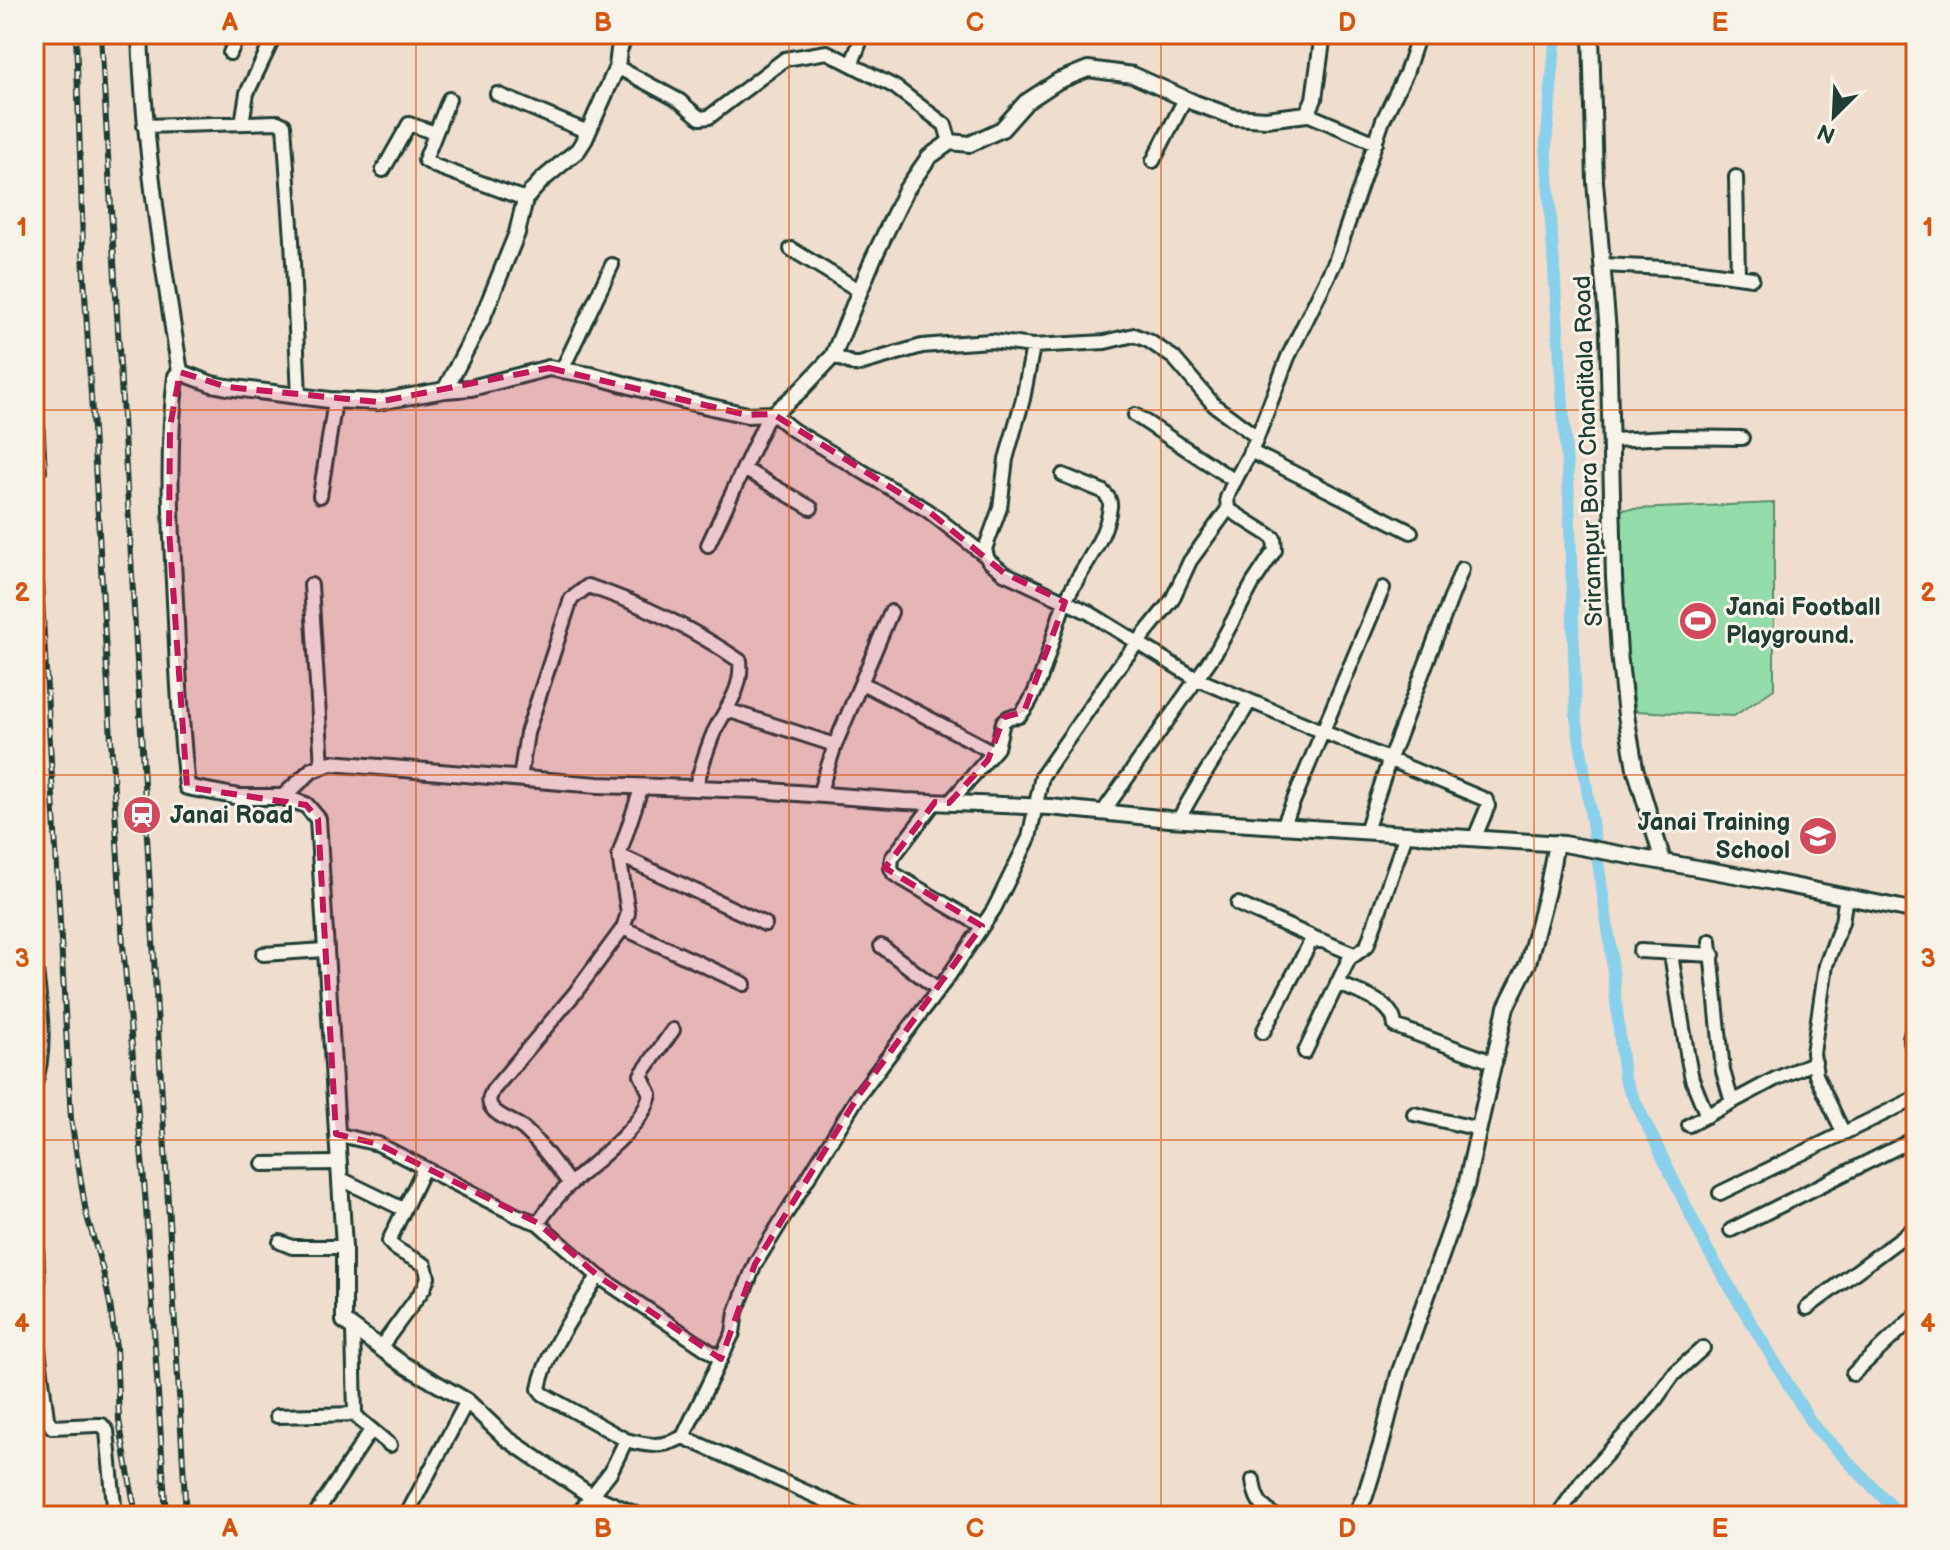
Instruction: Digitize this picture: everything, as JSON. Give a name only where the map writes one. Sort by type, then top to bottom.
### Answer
[{"type":"street","points":[[140,34],[144,126],[180,372]]},
{"type":"street","points":[[230,53],[239,34]]},
{"type":"street","points":[[445,390],[482,319],[517,233],[525,199],[542,180],[578,150],[617,67],[619,50],[626,34]]},
{"type":"street","points":[[852,63],[863,34]]},
{"type":"street","points":[[1307,114],[1314,99],[1323,34]]},
{"type":"street","points":[[598,1276],[562,1335],[539,1389],[626,1440],[647,1445],[667,1445],[683,1437],[721,1359],[733,1333],[736,1312],[755,1264],[859,1095],[939,990],[994,909],[1029,838],[1042,776],[1172,600],[1190,561],[1228,509],[1227,498],[1257,437],[1288,357],[1335,262],[1376,143],[1419,34]]},
{"type":"street","name":"Srirampur Bora Chanditala Road","points":[[1591,34],[1595,169],[1613,440],[1614,577],[1622,686],[1635,768],[1663,861]]},
{"type":"street","points":[[242,123],[247,93],[271,43]]},
{"type":"street","points":[[617,67],[680,101],[700,118],[709,117],[785,59],[827,52],[895,87],[945,125],[950,142]]},
{"type":"street","points":[[708,545],[771,414],[801,390],[833,356],[906,190],[929,157],[950,142],[970,144],[1002,129],[1026,102],[1058,81],[1088,69],[1133,75],[1234,117],[1266,119],[1307,114],[1376,143]]},
{"type":"street","points":[[497,94],[588,132]]},
{"type":"street","points":[[449,99],[426,155],[427,162],[525,199]]},
{"type":"street","points":[[1153,161],[1185,99]]},
{"type":"street","points":[[144,126],[278,122],[284,125],[299,396]]},
{"type":"street","points":[[383,170],[409,124],[435,133]]},
{"type":"street","points":[[1736,177],[1738,276]]},
{"type":"street","points":[[791,249],[860,291]]},
{"type":"street","points":[[562,370],[612,265]]},
{"type":"street","points":[[1603,265],[1686,269],[1752,278]]},
{"type":"street","points":[[833,356],[856,365],[934,345],[991,341],[1033,346],[1105,342],[1134,335],[1174,358],[1224,413],[1257,437]]},
{"type":"street","points":[[987,557],[985,549],[1000,508],[1006,459],[1023,399],[1033,346]]},
{"type":"street","points":[[180,372],[212,384],[335,401],[378,402],[471,388],[549,368],[591,375],[747,415],[771,414],[927,510],[1004,573],[1088,612],[1195,678],[1486,800],[1488,806],[1475,837]]},
{"type":"street","points":[[180,372],[176,376],[170,427],[169,530],[187,787],[239,797],[283,797],[306,805],[318,819],[344,1247],[344,1321],[380,1348],[467,1401],[506,1438],[590,1495],[638,1516]]},
{"type":"street","points":[[320,496],[335,401]]},
{"type":"street","points":[[1135,415],[1235,481]]},
{"type":"street","points":[[1613,440],[1742,438]]},
{"type":"street","points":[[1250,451],[1411,532]]},
{"type":"street","points":[[744,469],[811,508]]},
{"type":"street","points":[[982,926],[894,874],[892,858],[942,802],[993,752],[1003,722],[1009,717],[1019,716],[1033,695],[1065,602],[1093,552],[1110,507],[1110,501],[1102,491],[1063,475]]},
{"type":"street","points":[[1103,812],[1217,650],[1253,583],[1275,550],[1274,538],[1228,509]]},
{"type":"street","points":[[1366,831],[1389,761],[1462,569]]},
{"type":"street","points":[[311,585],[322,766]]},
{"type":"street","points":[[520,779],[527,733],[571,599],[588,586],[634,601],[712,642],[740,661],[742,676],[713,735],[695,788]]},
{"type":"street","points":[[1283,826],[1383,588]]},
{"type":"street","points":[[819,794],[835,745],[891,612]]},
{"type":"street","points":[[862,683],[993,752]]},
{"type":"street","points":[[1179,819],[1197,784],[1216,759],[1250,701]]},
{"type":"street","points":[[727,710],[835,745]]},
{"type":"street","points":[[283,797],[312,770],[331,763],[520,779],[1037,806],[1179,819],[1564,844],[1916,911]]},
{"type":"street","points":[[570,1184],[535,1140],[522,1127],[498,1113],[490,1106],[489,1100],[493,1090],[575,993],[623,928],[628,913],[619,855],[642,786]]},
{"type":"street","points":[[1305,1052],[1337,983],[1354,954],[1367,946],[1406,834]]},
{"type":"street","points":[[1355,1516],[1365,1496],[1381,1445],[1399,1374],[1466,1186],[1506,1007],[1528,963],[1564,844]]},
{"type":"street","points":[[619,855],[765,924]]},
{"type":"street","points":[[1843,1132],[1816,1075],[1813,1053],[1824,977],[1842,922],[1846,896]]},
{"type":"street","points":[[1238,904],[1354,954]]},
{"type":"street","points":[[623,928],[744,984]]},
{"type":"street","points":[[1263,1032],[1302,955],[1317,939]]},
{"type":"street","points":[[1710,941],[1723,1071],[1732,1102]]},
{"type":"street","points":[[881,946],[939,990]]},
{"type":"street","points":[[263,954],[325,950]]},
{"type":"street","points":[[1640,951],[1713,955]]},
{"type":"street","points":[[34,952],[42,1033],[41,1061],[34,1087]]},
{"type":"street","points":[[1671,954],[1692,1079],[1707,1116]]},
{"type":"street","points":[[1337,983],[1389,1008],[1395,1017],[1395,1026],[1495,1063]]},
{"type":"street","points":[[1916,1023],[1911,1038],[1916,1055]]},
{"type":"street","points":[[538,1223],[570,1184],[601,1159],[638,1118],[650,1094],[641,1075],[673,1030]]},
{"type":"street","points":[[1689,1125],[1815,1062]]},
{"type":"street","points":[[1720,1193],[1916,1098]]},
{"type":"street","points":[[1414,1114],[1479,1129]]},
{"type":"street","points":[[336,1134],[378,1144],[516,1215],[538,1223],[598,1276],[721,1359]]},
{"type":"street","points":[[1731,1230],[1916,1138]]},
{"type":"street","points":[[263,1164],[338,1170],[403,1209]]},
{"type":"street","points":[[380,1348],[424,1288],[428,1277],[425,1265],[389,1244],[424,1168]]},
{"type":"street","points":[[34,1196],[38,1291],[34,1307]]},
{"type":"street","points":[[1807,1308],[1916,1227]]},
{"type":"street","points":[[280,1242],[292,1247],[344,1247]]},
{"type":"street","points":[[1853,1374],[1916,1315]]},
{"type":"street","points":[[353,1329],[355,1414],[390,1445]]},
{"type":"street","points":[[34,1344],[38,1349],[47,1418],[52,1427],[102,1425],[107,1431],[115,1516]]},
{"type":"street","points":[[1557,1516],[1582,1481],[1651,1406],[1673,1375],[1703,1348]]},
{"type":"street","points":[[406,1516],[467,1401]]},
{"type":"street","points":[[277,1416],[355,1414]]},
{"type":"street","points":[[314,1516],[371,1430]]},
{"type":"street","points":[[683,1437],[860,1516]]},
{"type":"street","points":[[576,1516],[611,1471],[626,1440]]},
{"type":"street","points":[[1253,1480],[1254,1494],[1262,1508],[1275,1516]]},
{"type":"highlighted area","points":[[549,368],[747,415],[773,414],[927,510],[1004,573],[1065,602],[1024,712],[1004,717],[988,760],[949,803],[935,802],[885,868],[982,926],[859,1095],[755,1264],[721,1359],[598,1276],[538,1223],[378,1144],[336,1134],[318,819],[306,805],[187,787],[169,530],[170,427],[180,372],[227,387],[378,402]]},
{"type":"green space","name":"Janai Football Playground.","points":[[1774,503],[1774,689],[1734,716],[1636,711],[1616,580],[1612,510]]},
{"type":"waterway","points":[[1556,34],[1546,145],[1569,498],[1576,716],[1610,942],[1624,1078],[1707,1249],[1812,1424],[1901,1516]]},
{"type":"railway","points":[[76,34],[84,276],[123,945],[145,1193],[166,1516]]},
{"type":"railway","points":[[101,34],[186,1516]]},
{"type":"railway","points":[[34,276],[45,472]]},
{"type":"railway","points":[[34,457],[71,1119],[86,1213],[110,1304],[116,1347],[119,1420],[135,1510]]},
{"type":"place","name":"Janai Football Playground.","points":[[1698,621]]},
{"type":"place","name":"Janai Road","points":[[142,815]]},
{"type":"place","name":"Janai Training School","points":[[1818,836]]}]
